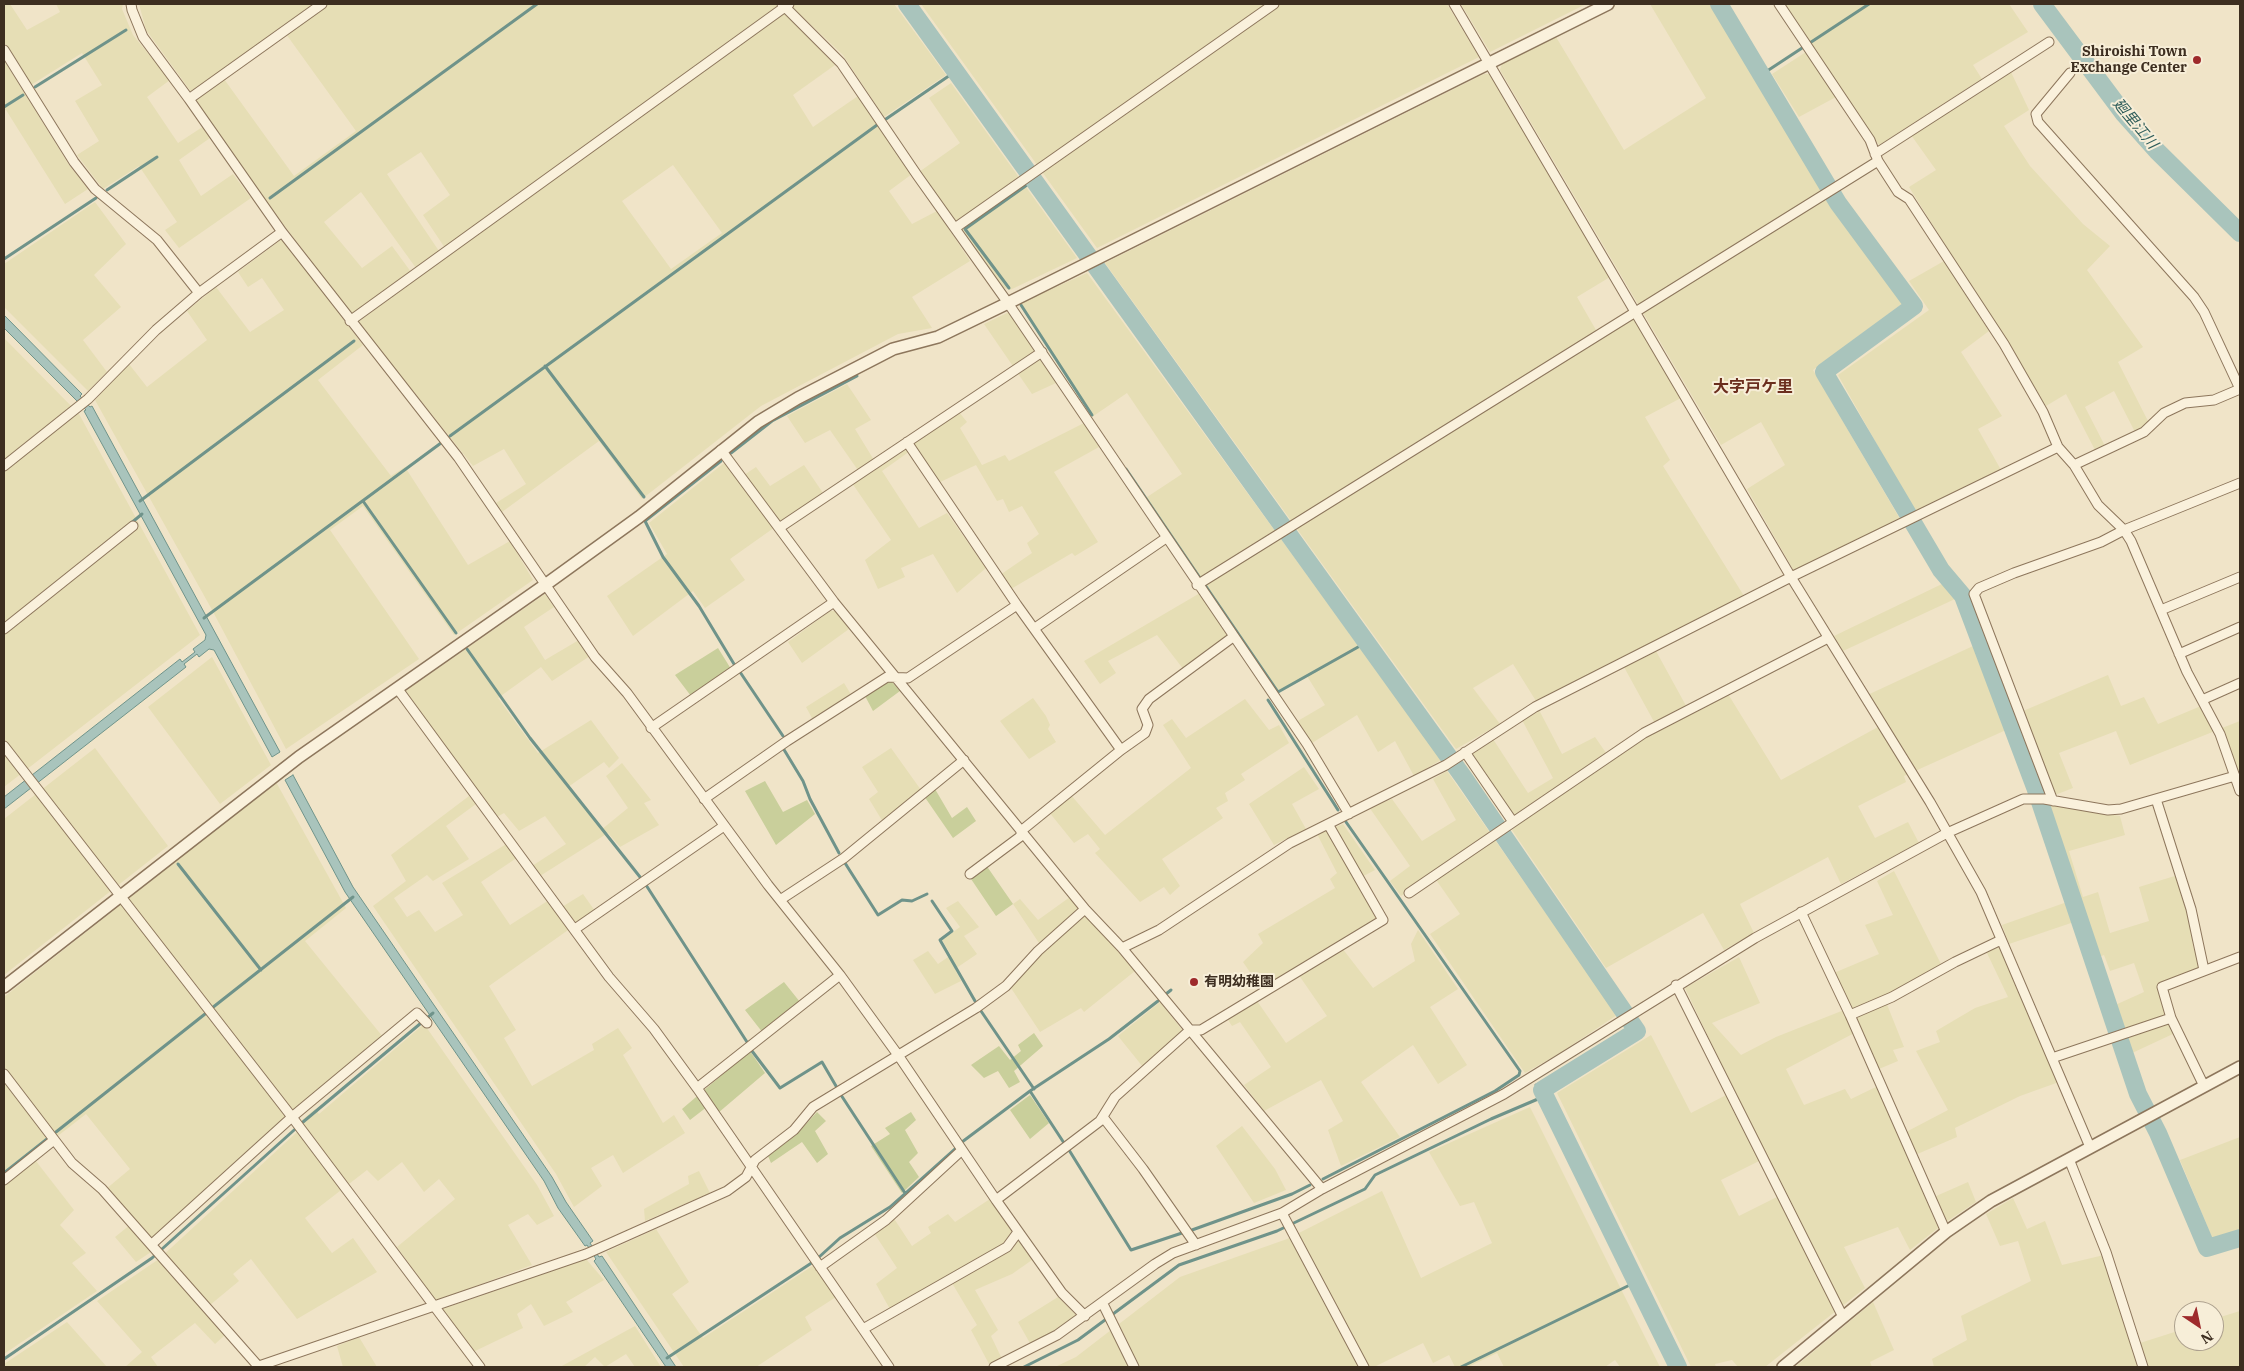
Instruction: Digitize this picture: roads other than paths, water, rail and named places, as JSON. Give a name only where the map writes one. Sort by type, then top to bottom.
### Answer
[{"type":"street","points":[[131,4],[143,37],[282,232],[458,457],[595,657],[627,693],[724,826],[840,975],[898,1055],[1018,1232],[1062,1293],[1085,1316]]},
{"type":"street","points":[[189,99],[322,4]]},
{"type":"street","points":[[955,228],[1274,4]]},
{"type":"street","points":[[1454,4],[1791,577],[1981,892],[2090,1147]]},
{"type":"street","points":[[4,987],[299,756],[545,585],[639,517],[758,422],[798,398],[885,353],[938,337],[1608,4]]},
{"type":"street","points":[[1779,4],[1870,140],[1876,157],[1898,192],[1909,199],[2004,344],[2043,412],[2058,447],[2074,465],[2098,505],[2124,530],[2131,541],[2179,654],[2220,734],[2240,791]]},
{"type":"street","points":[[350,321],[786,5],[841,63],[1008,303],[1197,585],[1307,744],[1348,814]]},
{"type":"street","points":[[1197,585],[1827,193],[1876,157],[2048,42]]},
{"type":"street","points":[[4,50],[74,162],[95,189],[157,240],[199,293]]},
{"type":"street","points":[[2070,73],[2036,114],[2038,122],[2194,297],[2204,312],[2237,379],[2240,389],[2214,400],[2185,403],[2164,413],[2144,432],[2074,465]]},
{"type":"street","points":[[4,466],[84,402],[156,330],[199,293],[282,232]]},
{"type":"street","points":[[779,528],[1042,352]]},
{"type":"street","points":[[907,442],[1017,605],[1121,750]]},
{"type":"street","points":[[1122,948],[1159,930],[1290,844],[1446,765],[1535,707],[1791,577],[2058,447]]},
{"type":"street","points":[[721,450],[834,602],[1085,909],[1122,948],[1322,1189]]},
{"type":"street","points":[[2049,800],[1974,594],[1979,588],[2014,573],[2101,542],[2124,530],[2240,483]]},
{"type":"street","points":[[4,630],[133,526]]},
{"type":"street","points":[[1035,628],[1166,538]]},
{"type":"street","points":[[2161,610],[2240,577]]},
{"type":"street","points":[[651,728],[834,602]]},
{"type":"street","points":[[704,799],[787,741],[887,677],[908,678],[1017,605]]},
{"type":"street","points":[[2179,654],[2240,627]]},
{"type":"street","points":[[970,874],[1021,836],[1021,831],[1121,750],[1145,733],[1148,725],[1142,709],[1149,699],[1233,636]]},
{"type":"street","points":[[1409,892],[1644,733],[1828,638]]},
{"type":"street","points":[[2202,700],[2240,683]]},
{"type":"street","points":[[397,688],[609,977],[654,1029],[698,1088],[889,1367]]},
{"type":"street","points":[[4,746],[296,1123],[480,1367]]},
{"type":"street","points":[[1463,754],[1510,825]]},
{"type":"street","points":[[780,900],[844,858],[964,760]]},
{"type":"street","points":[[994,1367],[1057,1336],[1085,1316],[1105,1308],[1155,1264],[1173,1253],[1196,1244],[1285,1217],[1322,1189],[1522,1084],[1676,985],[1801,912],[1947,833],[2023,799],[2034,798],[2108,810],[2121,809],[2235,776]]},
{"type":"street","points":[[2156,799],[2191,909],[2197,946],[2204,970]]},
{"type":"street","points":[[996,1200],[1103,1117],[1115,1097],[1190,1030],[1200,1030],[1383,920],[1328,824]]},
{"type":"street","points":[[574,929],[724,826]]},
{"type":"street","points":[[4,1074],[72,1163],[102,1189],[258,1367],[436,1307],[593,1251],[727,1191],[746,1177],[755,1160],[794,1130],[813,1107],[976,1008],[1006,986],[1038,951],[1085,909]]},
{"type":"street","points":[[1801,912],[1850,1015],[1946,1232]]},
{"type":"street","points":[[1850,1015],[1892,997],[1955,962],[2001,940]]},
{"type":"street","points":[[2204,1086],[2171,1018],[2162,987],[2240,956]]},
{"type":"street","points":[[698,1088],[840,975]]},
{"type":"street","points":[[1676,985],[1843,1318]]},
{"type":"street","points":[[156,1249],[417,1013],[424,1020]]},
{"type":"street","points":[[2052,1058],[2171,1018]]},
{"type":"street","points":[[1783,1367],[1946,1232],[1991,1201],[2240,1067]]},
{"type":"street","points":[[1103,1117],[1143,1168],[1196,1244]]},
{"type":"street","points":[[4,1180],[54,1140]]},
{"type":"street","points":[[820,1267],[886,1220],[962,1150]]},
{"type":"street","points":[[2069,1159],[2106,1252],[2143,1367]]},
{"type":"street","points":[[1285,1217],[1364,1367]]},
{"type":"street","points":[[863,1329],[1008,1247],[1018,1232]]},
{"type":"street","points":[[1105,1308],[1134,1367]]},
{"type":"water","points":[[4,315],[82,394],[80,396],[90,407],[92,406],[280,752],[272,757],[214,650],[209,649],[199,657],[197,654],[184,664],[186,667],[4,809],[4,797],[180,659],[182,662],[195,652],[193,649],[205,640],[206,635],[84,411],[86,410],[4,328]]},
{"type":"water","points":[[293,775],[353,887],[552,1177],[566,1202],[593,1241],[590,1243],[599,1257],[602,1256],[676,1367],[666,1367],[594,1261],[596,1259],[587,1245],[585,1246],[558,1208],[544,1181],[345,892],[285,780]]},
{"type":"waterway","points":[[270,198],[537,4]]},
{"type":"waterway","points":[[907,4],[1464,778],[1637,1031],[1542,1090],[1678,1367]]},
{"type":"waterway","points":[[1719,4],[1838,203],[1914,306],[1824,372],[1941,570],[1963,596],[2035,787],[2138,1094],[2158,1133],[2207,1248],[2240,1238]]},
{"type":"waterway","points":[[1761,75],[1869,4]]},
{"type":"waterway","name":"廻里江川","points":[[2042,4],[2124,114],[2157,151],[2240,233]]},
{"type":"waterway","points":[[35,87],[126,30]]},
{"type":"waterway","points":[[886,119],[956,71]]},
{"type":"waterway","points":[[4,107],[23,95]]},
{"type":"waterway","points":[[450,436],[877,125]]},
{"type":"waterway","points":[[107,190],[157,157]]},
{"type":"waterway","points":[[1009,288],[965,229],[1034,180]]},
{"type":"waterway","points":[[4,259],[96,198]]},
{"type":"waterway","points":[[1021,305],[1092,415]]},
{"type":"waterway","points":[[140,501],[354,341]]},
{"type":"waterway","points":[[545,366],[644,497]]},
{"type":"waterway","points":[[731,453],[772,421],[857,376]]},
{"type":"waterway","points":[[204,618],[441,443]]},
{"type":"waterway","points":[[721,461],[645,521],[663,557],[699,606],[734,664]]},
{"type":"waterway","points":[[1126,469],[1200,578]]},
{"type":"waterway","points":[[363,501],[456,633]]},
{"type":"waterway","points":[[130,524],[142,514]]},
{"type":"waterway","points":[[1205,585],[1278,692],[1367,642]]},
{"type":"waterway","points":[[467,649],[530,738],[640,877]]},
{"type":"waterway","points":[[740,672],[783,736]]},
{"type":"waterway","points":[[1268,700],[1338,810]]},
{"type":"waterway","points":[[783,748],[803,781],[810,799],[839,853]]},
{"type":"waterway","points":[[1323,1179],[1495,1091],[1519,1075],[1520,1071],[1346,822]]},
{"type":"waterway","points":[[845,863],[878,915],[902,900],[912,901],[927,894]]},
{"type":"waterway","points":[[178,864],[261,970]]},
{"type":"waterway","points":[[646,885],[747,1042]]},
{"type":"waterway","points":[[212,1008],[353,897]]},
{"type":"waterway","points":[[932,901],[952,931],[940,940],[975,1001]]},
{"type":"waterway","points":[[1166,994],[1171,990]]},
{"type":"waterway","points":[[962,1142],[1030,1091],[1109,1039],[1158,1001]]},
{"type":"waterway","points":[[981,1011],[1034,1089]]},
{"type":"waterway","points":[[4,1359],[152,1258],[303,1122],[433,1013]]},
{"type":"waterway","points":[[56,1132],[205,1014]]},
{"type":"waterway","points":[[752,1051],[780,1088],[822,1062],[836,1086]]},
{"type":"waterway","points":[[1536,1085],[1542,1090]]},
{"type":"waterway","points":[[1030,1091],[1064,1143]]},
{"type":"waterway","points":[[841,1095],[905,1193]]},
{"type":"waterway","points":[[1024,1367],[1078,1340],[1179,1265],[1277,1231],[1365,1189],[1375,1175],[1491,1119],[1545,1096]]},
{"type":"waterway","points":[[4,1173],[47,1139]]},
{"type":"waterway","points":[[818,1258],[840,1238],[890,1207],[956,1148]]},
{"type":"waterway","points":[[1069,1150],[1131,1250],[1182,1233]]},
{"type":"waterway","points":[[1192,1230],[1292,1194],[1310,1185]]},
{"type":"waterway","points":[[667,1358],[813,1262]]},
{"type":"waterway","points":[[1461,1367],[1636,1282]]},
{"type":"place","name":"Shiroishi Town Exchange Center","points":[[2197,60]]},
{"type":"place","name":"有明幼稚園","points":[[1194,982]]},
{"type":"district","name":"大字戸ケ里","points":[[1753,387]]}]
